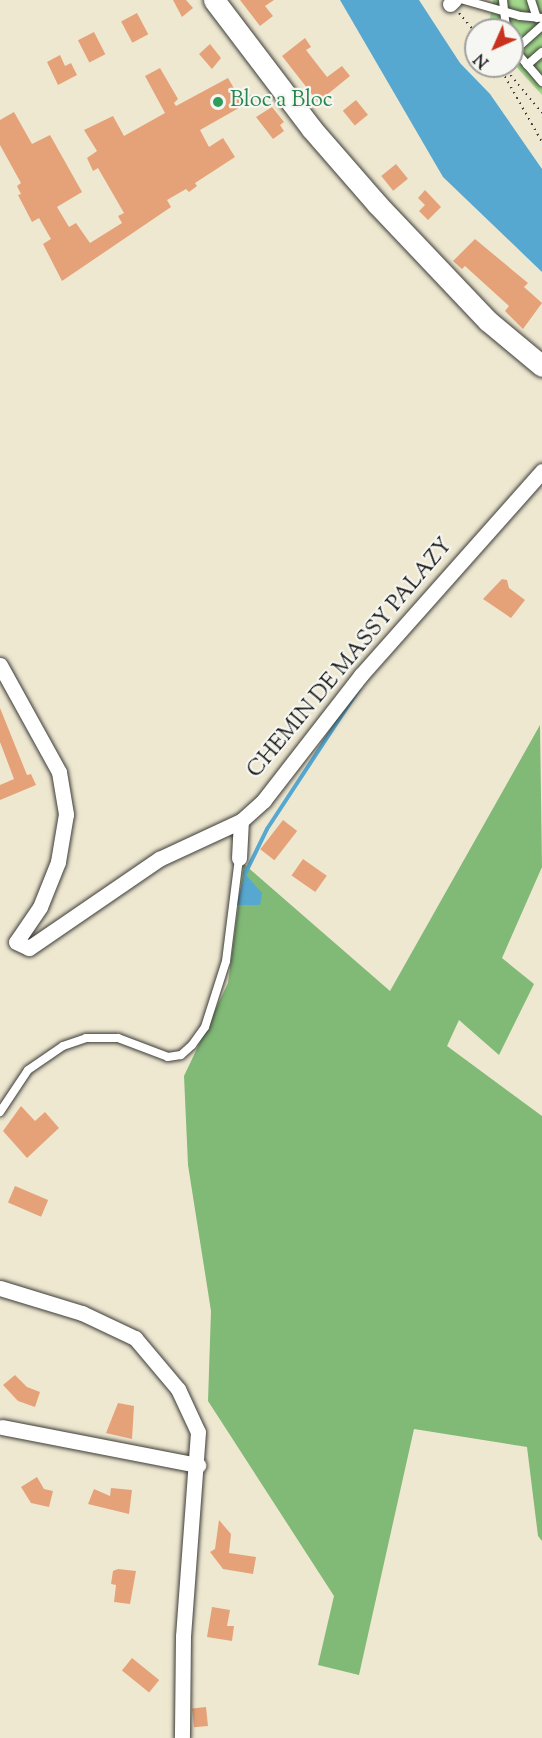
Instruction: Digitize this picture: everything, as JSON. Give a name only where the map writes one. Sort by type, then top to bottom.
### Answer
[{"type":"main road","points":[[214,0],[311,129],[376,204],[488,321],[542,366]]},
{"type":"street","name":"CHEMIN DE MASSY PALAZY","points":[[241,821],[286,774],[362,675],[542,471]]},
{"type":"street","points":[[0,665],[59,772],[66,814],[58,862],[39,907],[16,942],[29,948],[159,859],[241,821],[239,858]]},
{"type":"street","points":[[0,1288],[82,1313],[135,1338],[177,1389],[198,1432],[198,1465],[183,1636],[182,1738]]},
{"type":"street","points":[[2,1427],[198,1465]]},
{"type":"lane","points":[[503,0],[505,18]]},
{"type":"lane","points":[[531,0],[539,18]]},
{"type":"lane","points":[[456,1],[539,18]]},
{"type":"lane","points":[[524,40],[542,26]]},
{"type":"lane","points":[[527,64],[542,52]]},
{"type":"lane","points":[[524,61],[541,79]]},
{"type":"lane","points":[[0,1113],[28,1070],[71,1044],[100,1036],[118,1038],[168,1057],[180,1055],[192,1046],[205,1027],[226,961],[239,858]]},
{"type":"path","points":[[456,1],[467,18]]},
{"type":"path","points":[[507,78],[542,142]]},
{"type":"path","points":[[511,78],[542,113]]},
{"type":"green space","points":[[493,0],[542,0],[542,95],[524,75],[524,18],[490,18]]},
{"type":"green space","points":[[540,725],[542,867],[502,958],[534,984],[499,1055],[459,1020],[447,1046],[542,1116],[542,1541],[538,1536],[527,1447],[414,1429],[359,1675],[318,1665],[334,1596],[208,1401],[211,1311],[188,1165],[184,1076],[228,983],[244,864],[390,991]]},
{"type":"water","points":[[340,0],[419,0],[464,67],[464,78],[475,78],[490,94],[542,169],[542,272],[443,177]]},
{"type":"water","points":[[245,874],[262,893],[260,905],[236,905]]},
{"type":"building","points":[[173,0],[186,0],[193,8],[182,17]]},
{"type":"building","points":[[240,0],[274,0],[265,6],[273,16],[260,26]]},
{"type":"building","points":[[137,13],[148,34],[132,43],[121,21]]},
{"type":"building","points":[[94,32],[105,54],[89,62],[78,40]]},
{"type":"building","points":[[305,38],[311,47],[306,50],[327,77],[342,66],[350,76],[318,102],[282,56]]},
{"type":"building","points":[[210,44],[221,58],[212,69],[199,54]]},
{"type":"building","points":[[60,55],[65,66],[71,63],[77,75],[58,85],[47,62]]},
{"type":"building","points":[[160,68],[178,99],[174,103],[176,106],[228,78],[239,97],[248,91],[253,100],[200,130],[209,147],[223,138],[235,157],[195,183],[197,186],[189,192],[186,189],[167,200],[171,207],[62,281],[43,244],[51,239],[39,218],[32,222],[18,195],[21,194],[17,186],[21,183],[0,145],[0,120],[14,112],[32,144],[50,135],[82,192],[57,207],[69,227],[76,223],[90,243],[122,223],[118,216],[124,213],[98,168],[93,171],[87,158],[97,151],[84,130],[113,116],[124,136],[165,113],[145,76]]},
{"type":"building","points":[[356,100],[368,115],[355,125],[343,111]]},
{"type":"building","points":[[272,107],[284,122],[280,125],[284,131],[273,139],[256,117]]},
{"type":"building","points":[[396,164],[408,179],[393,191],[381,176]]},
{"type":"building","points":[[425,190],[441,207],[428,220],[419,211],[425,205],[418,198]]},
{"type":"building","points":[[475,239],[528,283],[524,287],[542,303],[523,329],[505,311],[509,306],[465,266],[462,269],[453,261]]},
{"type":"building","points":[[502,579],[507,580],[509,588],[525,600],[511,618],[483,599]]},
{"type":"building","points":[[0,708],[27,775],[31,774],[36,785],[0,800],[0,785],[14,779],[0,742]]},
{"type":"building","points":[[283,820],[297,831],[274,860],[260,849]]},
{"type":"building","points":[[303,859],[327,876],[315,892],[292,875]]},
{"type":"building","points":[[21,1106],[35,1121],[45,1112],[59,1128],[27,1158],[3,1131]]},
{"type":"building","points":[[15,1186],[48,1200],[41,1217],[8,1203]]},
{"type":"building","points":[[15,1375],[27,1387],[40,1392],[35,1407],[18,1401],[3,1385]]},
{"type":"building","points":[[118,1403],[134,1406],[132,1439],[106,1433]]},
{"type":"building","points":[[37,1477],[44,1489],[53,1491],[49,1507],[31,1503],[21,1487]]},
{"type":"building","points":[[111,1488],[132,1490],[129,1514],[88,1504],[94,1489],[110,1496]]},
{"type":"building","points":[[219,1520],[231,1534],[229,1553],[256,1557],[253,1574],[223,1569],[210,1552],[215,1549]]},
{"type":"building","points":[[118,1569],[136,1571],[130,1604],[114,1602],[116,1585],[111,1584],[113,1571]]},
{"type":"building","points":[[212,1607],[230,1610],[227,1626],[234,1626],[232,1641],[207,1637]]},
{"type":"building","points":[[132,1658],[159,1680],[149,1692],[122,1670]]},
{"type":"building","points":[[206,1707],[208,1726],[194,1727],[192,1708]]},
{"type":"waterway","points":[[245,874],[267,829],[359,689]]},
{"type":"place","name":"Bloc a Bloc","points":[[218,102]]}]
